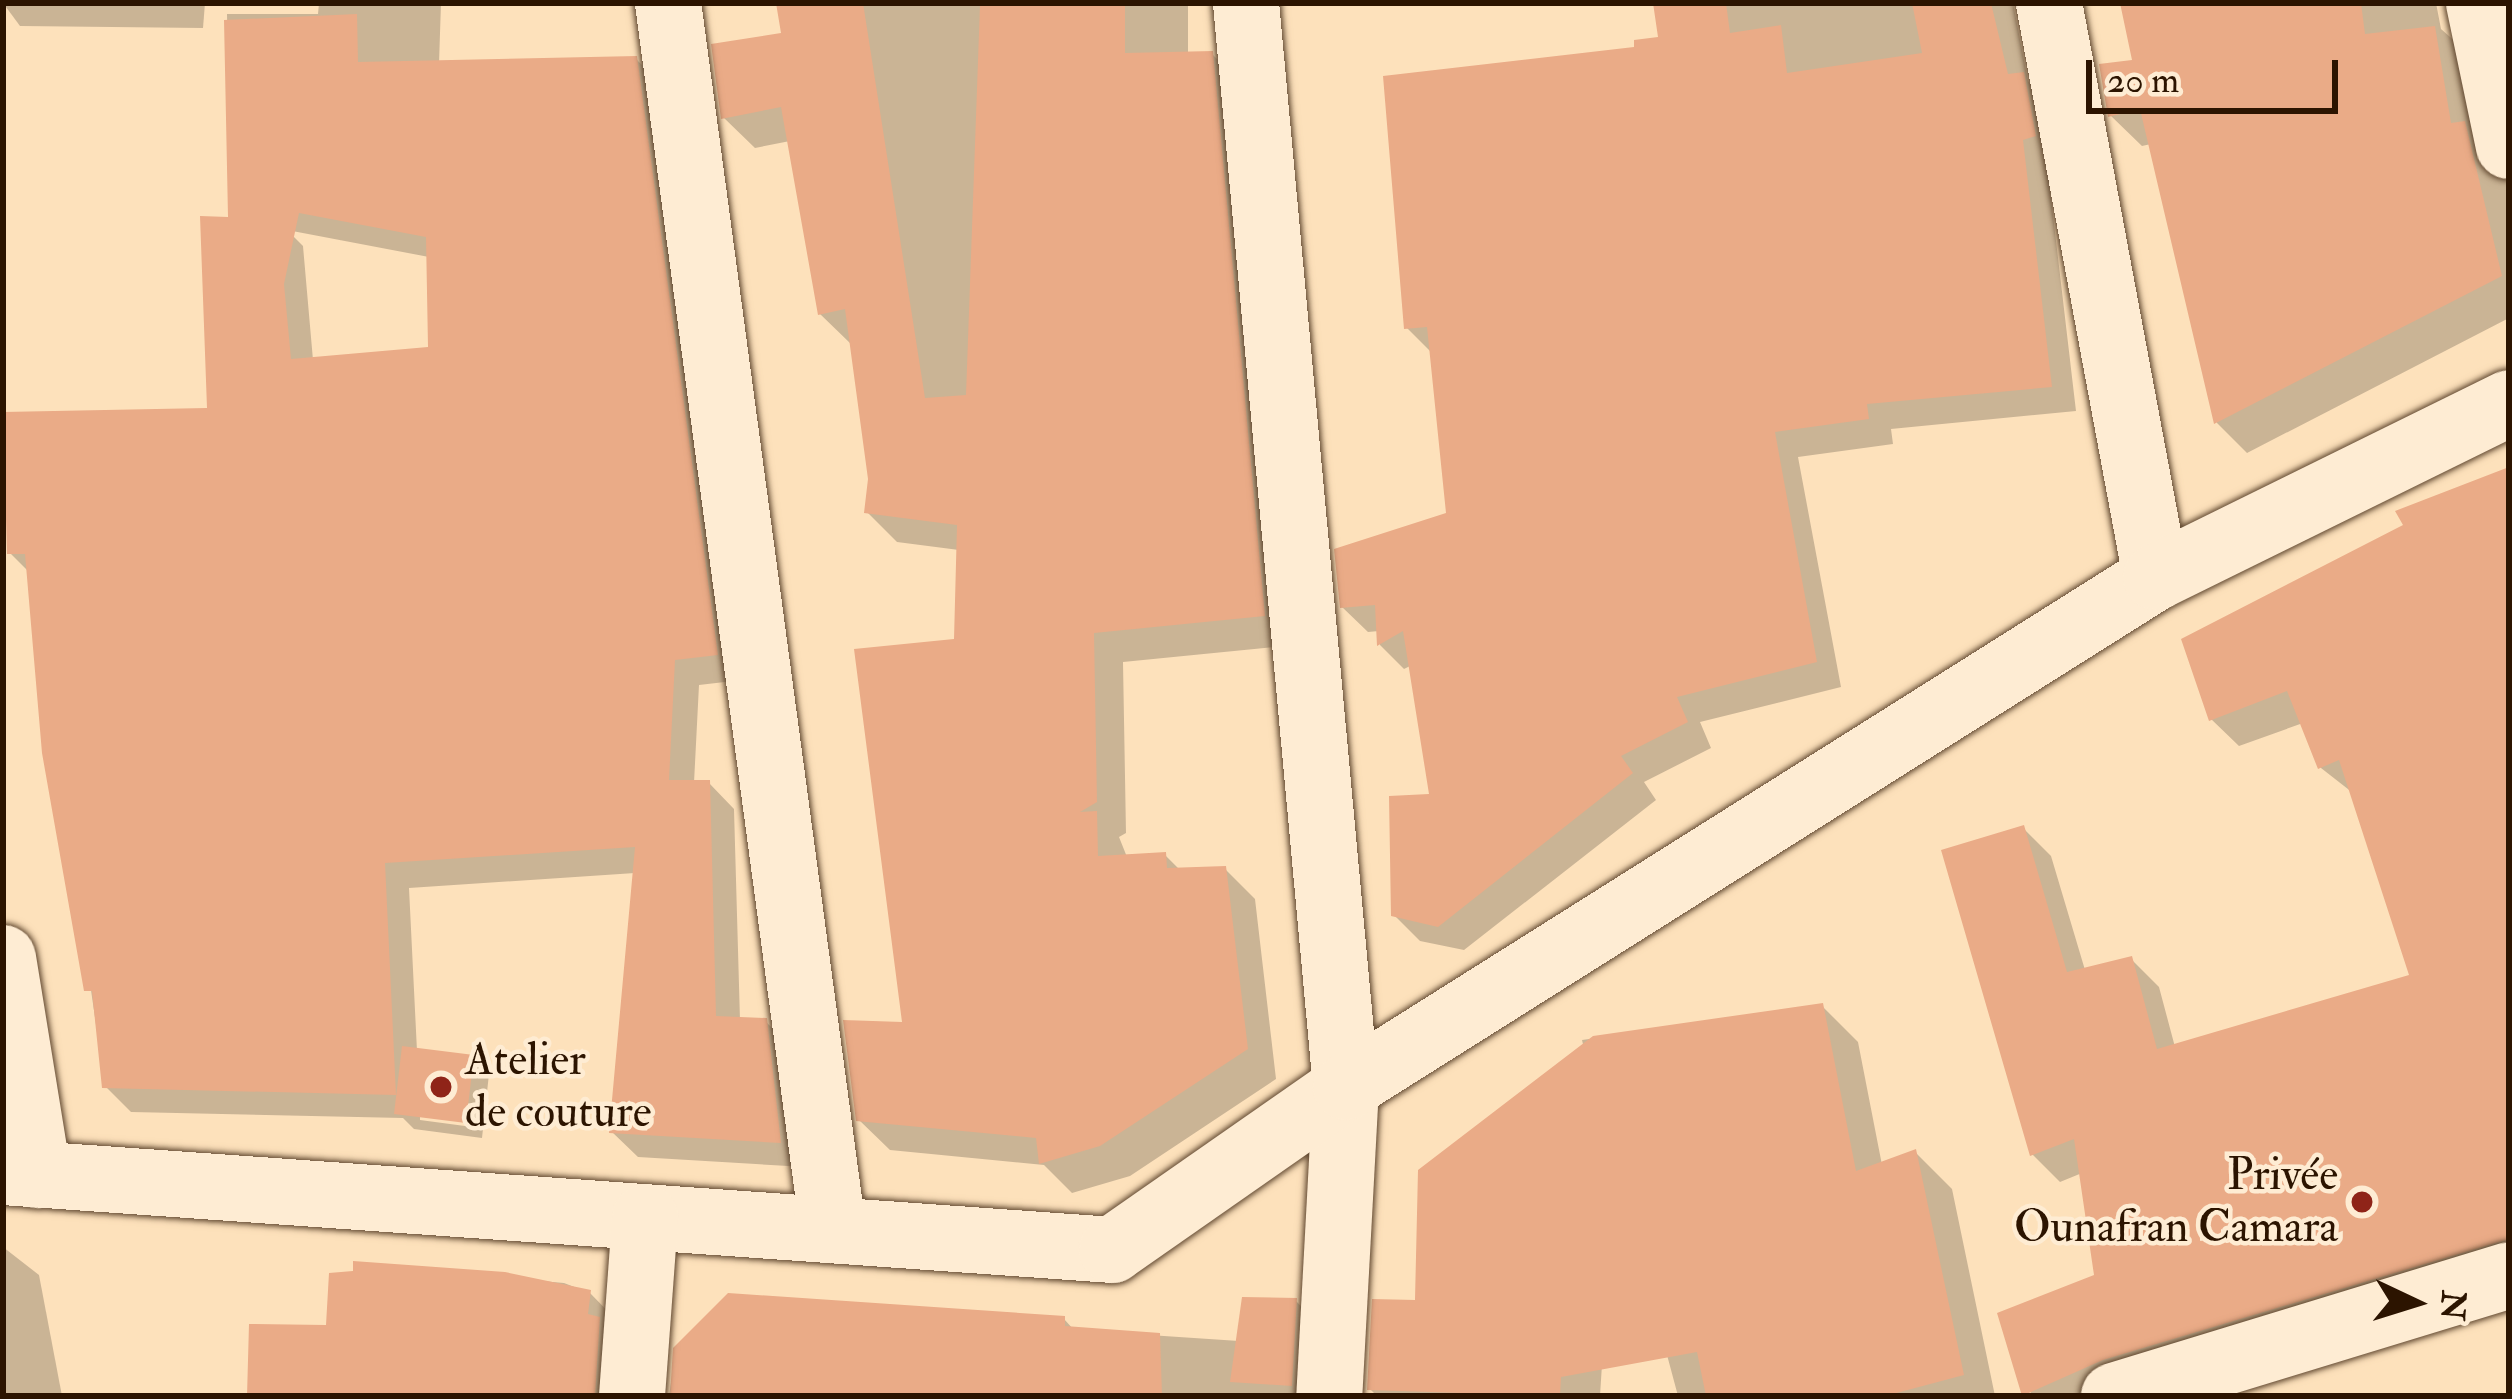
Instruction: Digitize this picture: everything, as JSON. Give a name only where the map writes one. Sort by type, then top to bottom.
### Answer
[{"type":"street","points":[[668,3],[833,1230]]},
{"type":"street","points":[[1246,3],[1346,1087],[1329,1396]]},
{"type":"street","points":[[2049,3],[2156,578]]},
{"type":"street","points":[[2479,3],[2509,146]]},
{"type":"street","points":[[3,958],[20,1174],[1112,1250],[1346,1087],[2156,578],[2509,403]]},
{"type":"street","points":[[632,1396],[645,1217]]},
{"type":"street","points":[[2114,1396],[2509,1275]]},
{"type":"building","points":[[776,3],[863,3],[925,398],[966,395],[980,5],[1125,3],[1125,53],[1213,51],[1265,616],[1094,633],[1097,802],[1080,812],[1097,811],[1098,856],[1166,852],[1167,868],[1226,866],[1248,1049],[1100,1146],[1039,1164],[1036,1138],[856,1121],[843,1020],[902,1022],[854,649],[954,639],[957,525],[864,513],[868,479],[845,309],[818,315],[781,107],[721,119],[711,44],[781,33]]},
{"type":"building","points":[[1653,3],[1726,3],[1730,33],[1781,25],[1787,73],[1922,53],[1912,3],[1991,3],[2008,74],[2024,72],[2036,136],[2023,140],[2052,387],[1867,404],[1869,419],[1775,432],[1817,662],[1677,697],[1688,722],[1621,756],[1633,773],[1438,927],[1391,916],[1389,796],[1429,794],[1403,631],[1377,646],[1375,605],[1340,608],[1334,549],[1446,513],[1427,327],[1404,329],[1383,76],[1634,47],[1634,40],[1658,37]]},
{"type":"building","points":[[2120,3],[2361,3],[2365,34],[2435,26],[2451,123],[2465,121],[2502,276],[2214,424],[2140,109],[2108,117],[2099,64],[2132,60]]},
{"type":"building","points":[[357,14],[358,62],[637,56],[718,655],[675,660],[669,780],[710,780],[716,1016],[767,1018],[781,1143],[609,1133],[635,847],[385,863],[396,1095],[102,1088],[92,991],[84,991],[42,753],[25,554],[7,554],[3,412],[207,408],[200,216],[228,217],[224,20]],"holes":[[[299,213],[426,237],[428,347],[291,359],[284,284]]]},
{"type":"building","points":[[2509,467],[2509,1239],[2103,1360],[2022,1396],[1997,1313],[2094,1275],[2074,1139],[2030,1156],[1941,850],[2024,825],[2067,972],[2132,956],[2157,1049],[2409,975],[2339,760],[2318,769],[2287,691],[2209,721],[2181,639],[2403,525],[2395,511]]},
{"type":"building","points":[[1823,1003],[1856,1171],[1916,1149],[1964,1375],[1885,1396],[1706,1396],[1697,1352],[1561,1377],[1560,1396],[1367,1390],[1372,1299],[1415,1300],[1418,1170],[1593,1036]]},
{"type":"building","points":[[402,1046],[474,1055],[466,1123],[394,1114]]},
{"type":"building","points":[[353,1261],[505,1272],[591,1290],[588,1314],[600,1317],[595,1396],[247,1396],[249,1324],[326,1325],[329,1273],[353,1271]]},
{"type":"building","points":[[728,1293],[1065,1316],[1065,1326],[1160,1333],[1162,1396],[670,1396],[673,1348]]},
{"type":"building","points":[[1242,1297],[1297,1298],[1292,1386],[1230,1382]]},
{"type":"place","name":"Atelier de couture","points":[[441,1087]]},
{"type":"place","name":"Privée Ounafran Camara","points":[[2362,1202]]}]
